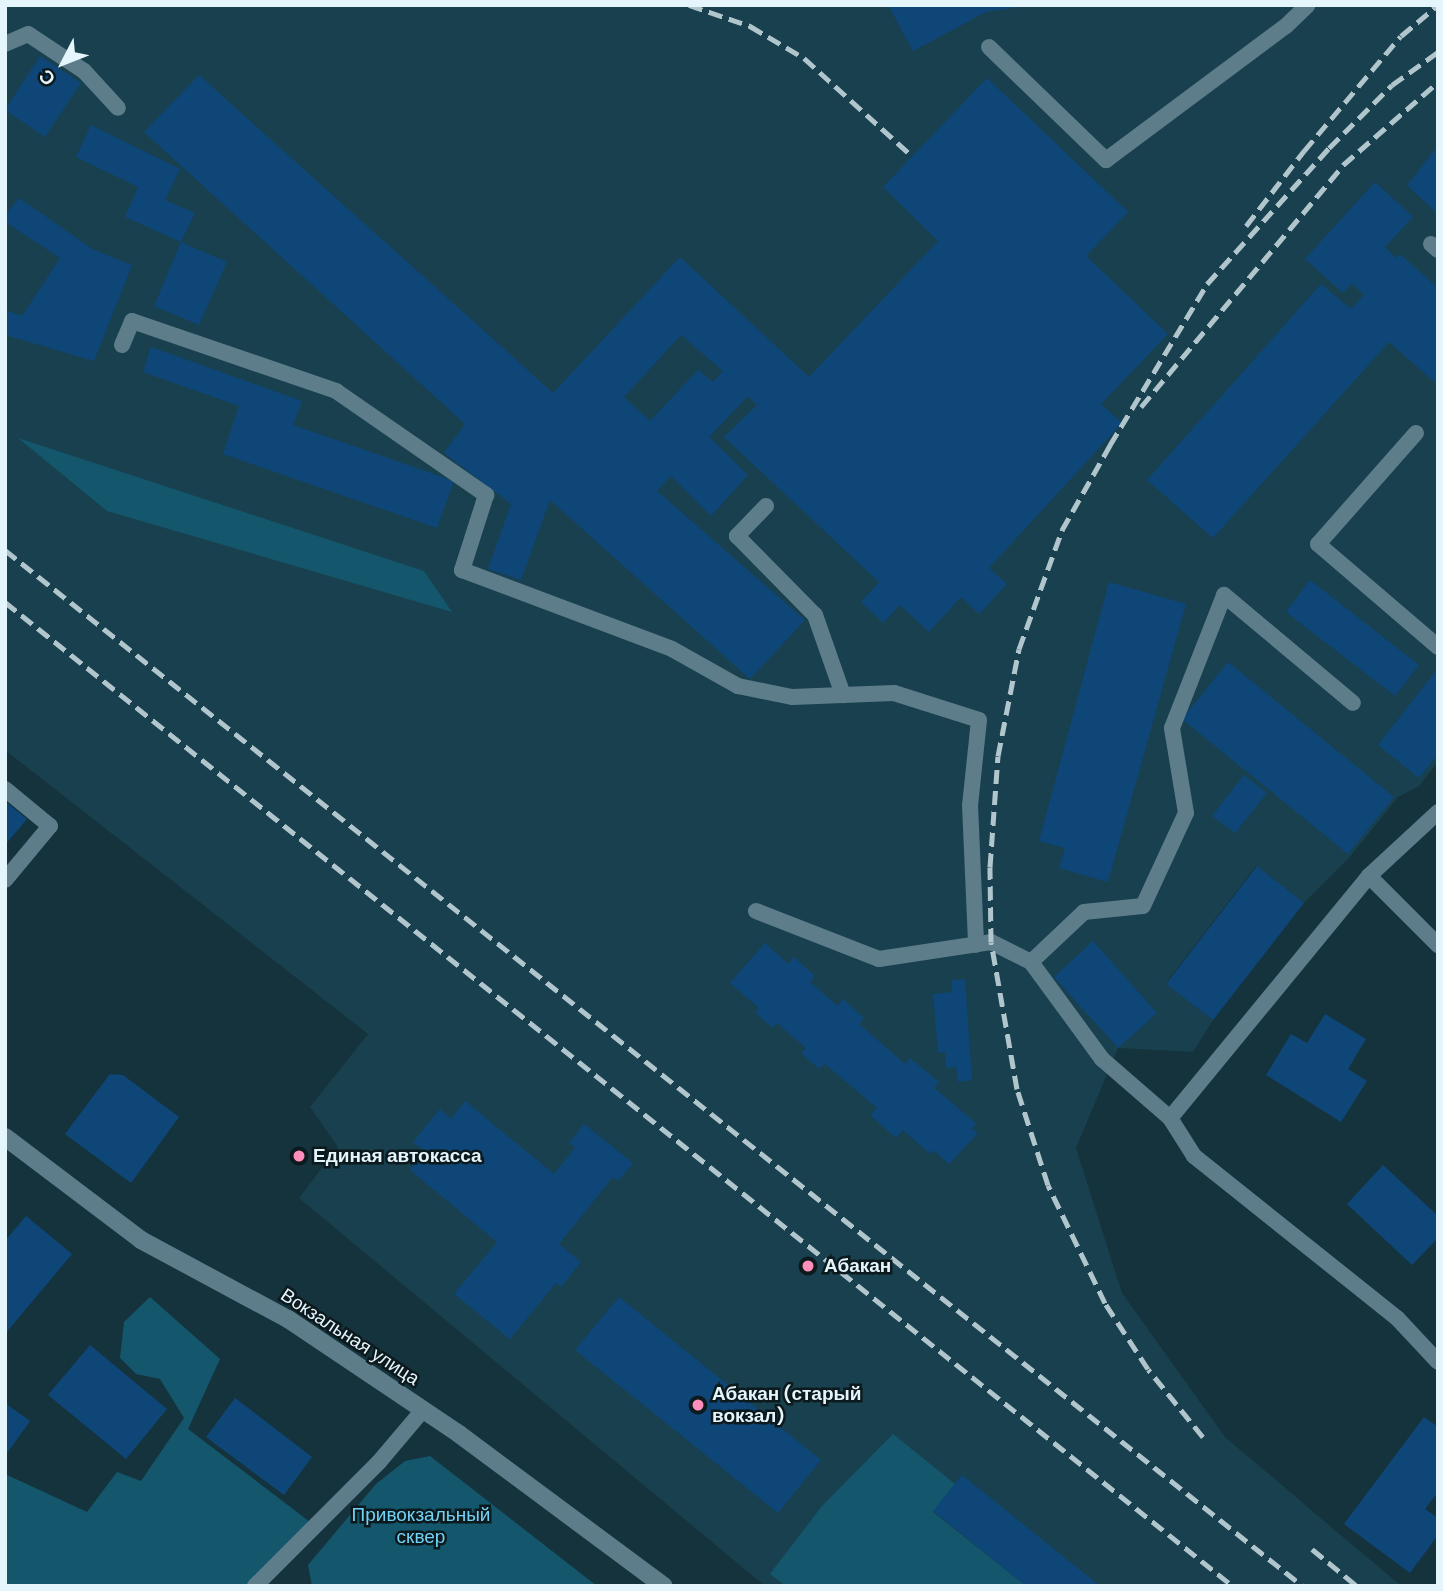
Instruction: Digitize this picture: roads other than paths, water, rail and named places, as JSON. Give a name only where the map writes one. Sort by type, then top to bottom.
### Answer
[{"type":"street","name":"Вокзальная улица","points":[[5,1137],[141,1240],[288,1318],[423,1410],[664,1586]]},
{"type":"lane","points":[[989,47],[1106,160],[1286,26],[1308,5]]},
{"type":"lane","points":[[5,44],[28,34],[84,71],[118,108]]},
{"type":"lane","points":[[122,345],[132,321],[336,390],[486,495],[462,569],[672,649],[738,686],[792,697],[894,693],[979,720],[970,805],[976,945]]},
{"type":"lane","points":[[1416,433],[1318,544],[1438,647]]},
{"type":"lane","points":[[766,506],[737,536],[815,615],[843,695]]},
{"type":"lane","points":[[1031,962],[1084,912],[1143,906],[1186,813],[1172,728],[1224,595],[1353,703]]},
{"type":"lane","points":[[5,789],[50,826],[5,880]]},
{"type":"lane","points":[[1170,1118],[1369,876],[1438,812]]},
{"type":"lane","points":[[1369,876],[1438,945]]},
{"type":"lane","points":[[757,911],[879,959],[990,943],[1031,962],[1102,1059],[1170,1118],[1194,1156],[1431,1344],[1438,1362]]},
{"type":"lane","points":[[255,1586],[379,1462],[423,1410]]},
{"type":"railway","points":[[689,5],[750,26],[804,58],[912,156]]},
{"type":"railway","points":[[1246,226],[1304,151],[1401,36],[1438,5]]},
{"type":"railway","points":[[1203,1437],[1148,1369],[1105,1303],[1048,1185],[1017,1089],[991,942],[990,867],[998,756],[1019,649],[1062,530],[1207,284],[1329,148],[1392,85],[1438,52]]},
{"type":"railway","points":[[1141,407],[1343,165],[1438,82]]},
{"type":"railway","points":[[5,550],[1303,1586]]},
{"type":"railway","points":[[5,602],[1233,1586]]},
{"type":"railway","points":[[1312,1549],[1357,1586]]},
{"type":"place","name":"Единая автокасса","points":[[299,1156]]},
{"type":"place","name":"Абакан","points":[[808,1266]]},
{"type":"place","name":"Абакан (старый вокзал)","points":[[698,1405]]},
{"type":"park label","name":"Привокзальный сквер","points":[[421,1526]]}]
